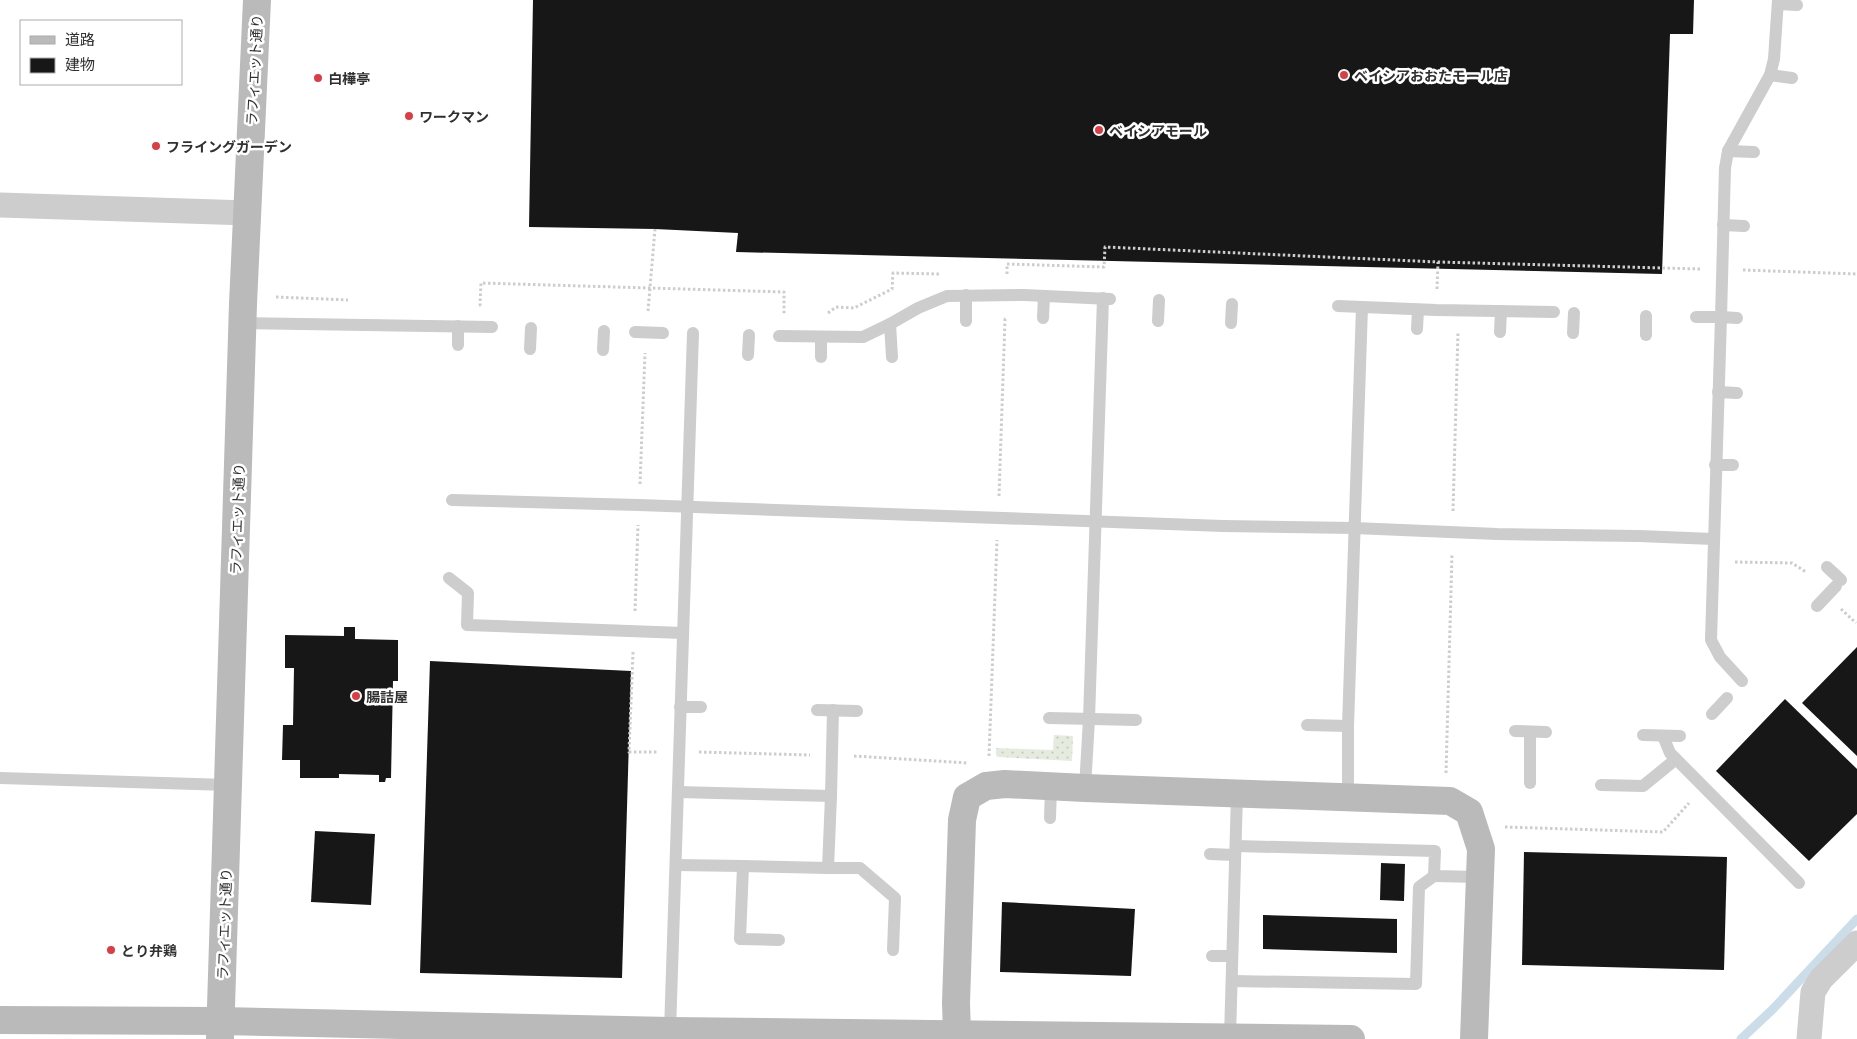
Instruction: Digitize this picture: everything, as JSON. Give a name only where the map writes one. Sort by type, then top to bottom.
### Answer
[{"type":"street","name":"ラフィエット通り","points":[[220,1030],[243,323],[257,0]]},
{"type":"street","points":[[0,205],[248,214]]},
{"type":"street","points":[[958,1036],[956,1003],[962,820],[967,797],[986,786],[1005,784],[1450,801],[1469,812],[1481,850],[1474,1039]]},
{"type":"street","points":[[1809,1039],[1813,992],[1821,979],[1857,943]]},
{"type":"street","points":[[0,1020],[220,1030],[670,1031],[958,1036],[1351,1039]]},
{"type":"lane","points":[[1742,681],[1720,657],[1711,640],[1725,168],[1728,151],[1770,76],[1774,59],[1778,2],[1797,5]]},
{"type":"lane","points":[[1770,76],[1792,78]]},
{"type":"lane","points":[[1728,151],[1754,152]]},
{"type":"lane","points":[[1723,225],[1744,226]]},
{"type":"lane","points":[[966,295],[966,321]]},
{"type":"lane","points":[[779,336],[863,337],[918,308],[946,296],[1107,298],[1095,521],[1085,788]]},
{"type":"lane","points":[[1043,318],[1044,296]]},
{"type":"lane","points":[[1158,300],[1158,321]]},
{"type":"lane","points":[[1231,323],[1232,304]]},
{"type":"lane","points":[[1338,306],[1418,310],[1554,312]]},
{"type":"lane","points":[[1348,798],[1348,726],[1362,307]]},
{"type":"lane","points":[[1417,329],[1418,310]]},
{"type":"lane","points":[[1500,332],[1501,311]]},
{"type":"lane","points":[[1573,333],[1574,313]]},
{"type":"lane","points":[[1646,316],[1646,335]]},
{"type":"lane","points":[[1696,317],[1737,318]]},
{"type":"lane","points":[[243,323],[492,327]]},
{"type":"lane","points":[[890,324],[892,357]]},
{"type":"lane","points":[[458,326],[458,345]]},
{"type":"lane","points":[[530,349],[531,328]]},
{"type":"lane","points":[[603,350],[604,331]]},
{"type":"lane","points":[[635,332],[663,333]]},
{"type":"lane","points":[[670,1031],[693,333]]},
{"type":"lane","points":[[748,356],[749,335]]},
{"type":"lane","points":[[821,338],[821,357]]},
{"type":"lane","points":[[1718,392],[1737,393]]},
{"type":"lane","points":[[1715,465],[1733,465]]},
{"type":"lane","points":[[452,500],[1222,526],[1713,539]]},
{"type":"lane","points":[[1817,606],[1839,583],[1827,566]]},
{"type":"lane","points":[[450,578],[468,594],[467,625],[683,633]]},
{"type":"lane","points":[[1712,714],[1727,698]]},
{"type":"lane","points":[[680,707],[701,708]]},
{"type":"lane","points":[[817,710],[857,711]]},
{"type":"lane","points":[[828,868],[833,710]]},
{"type":"lane","points":[[1049,718],[1136,720]]},
{"type":"lane","points":[[1307,725],[1348,726]]},
{"type":"lane","points":[[1515,731],[1546,732]]},
{"type":"lane","points":[[1530,732],[1530,783]]},
{"type":"lane","points":[[1643,735],[1680,736]]},
{"type":"lane","points":[[1664,736],[1670,753],[1799,883]]},
{"type":"lane","points":[[1601,785],[1643,786],[1676,759]]},
{"type":"lane","points":[[0,778],[228,785]]},
{"type":"lane","points":[[1050,818],[1051,787]]},
{"type":"lane","points":[[678,792],[831,796]]},
{"type":"lane","points":[[1230,1037],[1237,794]]},
{"type":"lane","points":[[1210,854],[1236,850],[1435,851],[1434,876]]},
{"type":"lane","points":[[676,866],[860,868],[894,898],[893,950]]},
{"type":"lane","points":[[743,866],[740,939],[779,940]]},
{"type":"lane","points":[[1232,981],[1416,984],[1419,887],[1434,876],[1480,877]]},
{"type":"lane","points":[[1212,956],[1232,956]]},
{"type":"path","points":[[1438,262],[1857,274]]},
{"type":"path","points":[[480,305],[481,283],[650,288]]},
{"type":"path","points":[[276,297],[348,300]]},
{"type":"path","points":[[1712,561],[1792,563],[1805,571],[1827,596],[1856,623]]},
{"type":"path","points":[[1502,827],[1663,832],[1703,787]]},
{"type":"shaded area","points":[[1054,735],[1073,736],[1072,761],[998,757],[996,755],[996,748],[1053,750]]},
{"type":"building","name":"ベイシアモール","points":[[533,0],[1694,0],[1693,34],[1670,34],[1662,274],[736,252],[738,233],[655,229],[529,227]]},
{"type":"building","points":[[344,627],[355,627],[355,639],[398,640],[398,681],[393,681],[391,778],[386,778],[385,782],[379,782],[379,775],[339,774],[339,778],[300,778],[300,760],[282,760],[283,725],[293,725],[294,668],[285,668],[285,635],[344,636]]},
{"type":"building","points":[[1857,647],[1857,756],[1802,703]]},
{"type":"building","points":[[430,661],[631,671],[622,978],[420,973]]},
{"type":"building","points":[[1785,699],[1857,769],[1857,814],[1809,861],[1716,771]]},
{"type":"building","points":[[315,831],[375,834],[371,905],[311,902]]},
{"type":"building","points":[[1524,852],[1727,857],[1724,970],[1522,965]]},
{"type":"building","points":[[1381,863],[1405,864],[1404,901],[1380,900]]},
{"type":"building","points":[[1002,902],[1135,909],[1131,976],[1000,972]]},
{"type":"building","points":[[1263,915],[1397,919],[1397,953],[1263,949]]},
{"type":"waterway","points":[[1741,1039],[1773,1009],[1857,919]]},
{"type":"place","name":"ベイシアおおたモール店","points":[[1344,75]]},
{"type":"place","name":"白樺亭","points":[[318,78]]},
{"type":"place","name":"ワークマン","points":[[409,116]]},
{"type":"place","name":"ベイシアモール","points":[[1099,130]]},
{"type":"place","name":"フライングガーデン","points":[[156,146]]},
{"type":"place","name":"腸詰屋","points":[[356,696]]},
{"type":"place","name":"とり弁鶏","points":[[111,950]]}]
